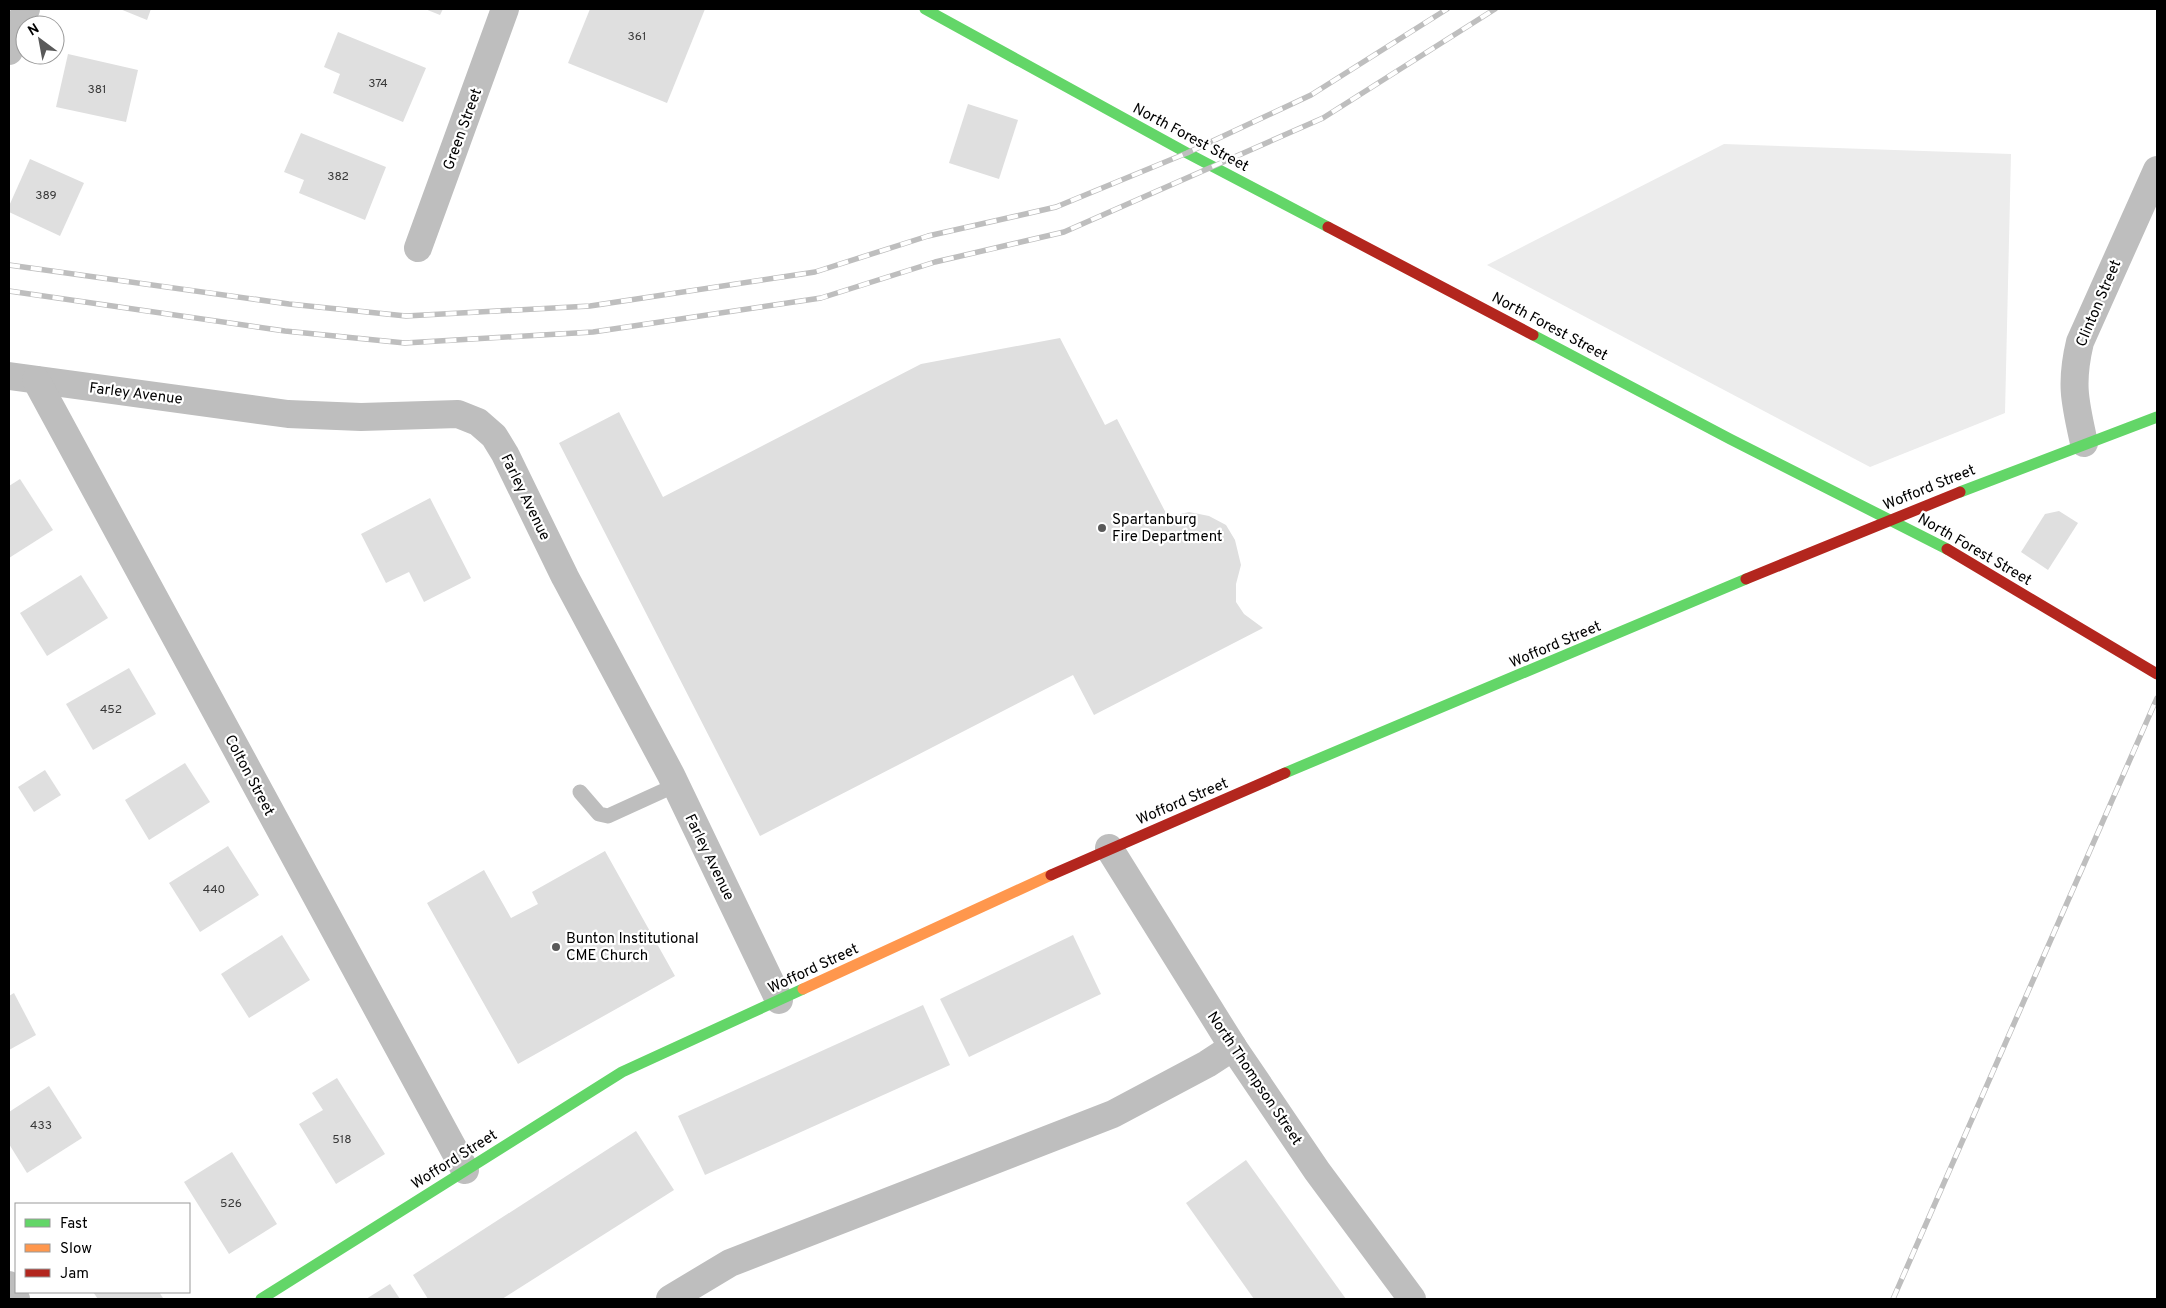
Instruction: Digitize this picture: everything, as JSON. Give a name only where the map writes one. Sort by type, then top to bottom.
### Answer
[{"type":"street","points":[[9,51],[26,9]]},
{"type":"street","name":"Green Street","points":[[418,248],[505,9]]},
{"type":"street","name":"North Forest Street","points":[[925,9],[1187,154],[1722,434],[1934,541],[2157,674]]},
{"type":"street","name":"Clinton Street","points":[[2084,443],[2075,399],[2073,370],[2080,342],[2157,170]]},
{"type":"street","name":"Farley Avenue","points":[[9,376],[288,414],[360,417],[458,414],[478,422],[494,436],[505,454],[565,577],[676,786],[779,1000]]},
{"type":"street","name":"Colton Street","points":[[36,380],[465,1170]]},
{"type":"street","name":"Wofford Street","points":[[261,1299],[622,1072],[1109,848],[1890,518],[2154,418]]},
{"type":"street","name":"North Thompson Street","points":[[1109,848],[1233,1047],[1317,1171],[1412,1299]]},
{"type":"street","points":[[670,1299],[730,1263],[1113,1114],[1207,1064],[1233,1047]]},
{"type":"street","points":[[9,1285],[16,1299]]},
{"type":"lane","points":[[580,792],[599,814],[608,816],[676,786]]},
{"type":"shaded area","points":[[1724,144],[2011,154],[2005,413],[1870,467],[1487,265]]},
{"type":"building","points":[[120,9],[151,9],[147,20]]},
{"type":"building","points":[[425,9],[443,9],[440,15]]},
{"type":"building","points":[[590,9],[705,9],[667,103],[568,63]]},
{"type":"building","points":[[338,32],[426,68],[403,122],[333,93],[340,74],[324,67]]},
{"type":"building","points":[[68,54],[138,70],[126,122],[56,107]]},
{"type":"building","points":[[968,104],[1018,120],[999,179],[949,163]]},
{"type":"building","points":[[301,133],[386,167],[365,220],[299,193],[304,180],[284,172]]},
{"type":"building","points":[[30,159],[84,183],[60,236],[9,212],[9,206]]},
{"type":"building","points":[[1060,338],[1105,425],[1117,419],[1168,517],[1189,512],[1209,516],[1226,525],[1235,540],[1241,565],[1236,584],[1236,602],[1244,614],[1263,628],[1094,715],[1073,675],[760,836],[559,443],[619,412],[663,497],[921,364]]},
{"type":"building","points":[[20,479],[53,530],[9,558],[9,486]]},
{"type":"building","points":[[430,498],[471,578],[424,602],[409,572],[386,583],[361,534]]},
{"type":"building","points":[[2059,511],[2078,523],[2048,570],[2021,552],[2045,514]]},
{"type":"building","points":[[81,575],[108,618],[47,656],[20,613]]},
{"type":"building","points":[[129,668],[156,714],[93,750],[66,704]]},
{"type":"building","points":[[185,763],[210,802],[149,840],[125,800]]},
{"type":"building","points":[[45,770],[61,795],[34,812],[18,787]]},
{"type":"building","points":[[228,846],[259,895],[200,932],[169,883]]},
{"type":"building","name":"Bunton Institutional CME Church","points":[[605,851],[675,976],[518,1064],[427,903],[484,870],[511,918],[538,904],[532,892]]},
{"type":"building","points":[[282,935],[310,980],[249,1018],[221,974]]},
{"type":"building","points":[[1073,935],[1101,994],[969,1057],[940,999]]},
{"type":"building","points":[[14,993],[36,1035],[9,1050],[9,996]]},
{"type":"building","points":[[923,1005],[950,1065],[705,1175],[678,1116]]},
{"type":"building","points":[[337,1078],[385,1154],[336,1184],[299,1124],[323,1110],[312,1093]]},
{"type":"building","points":[[49,1086],[82,1138],[27,1173],[9,1144],[9,1112]]},
{"type":"building","points":[[636,1131],[674,1190],[502,1299],[428,1299],[413,1275]]},
{"type":"building","points":[[232,1152],[277,1224],[229,1254],[184,1182]]},
{"type":"building","points":[[1246,1160],[1346,1299],[1254,1299],[1186,1203]]},
{"type":"building","points":[[390,1284],[400,1299],[366,1299]]},
{"type":"building","points":[[94,1293],[160,1293],[163,1298],[98,1299]]},
{"type":"railway","points":[[9,265],[289,304],[406,316],[590,306],[815,272],[928,236],[1056,207],[1187,153],[1311,95],[1447,9]]},
{"type":"railway","points":[[9,291],[285,331],[405,343],[593,332],[821,298],[935,262],[1064,232],[1323,118],[1495,9]]},
{"type":"railway","points":[[1893,1299],[2157,698]]},
{"type":"traffic: fast","points":[[925,9],[1187,153],[1328,227]]},
{"type":"traffic: fast","points":[[1533,335],[1730,439],[1947,549]]},
{"type":"traffic: fast","points":[[1960,492],[2157,417]]},
{"type":"traffic: fast","points":[[1285,773],[1746,579]]},
{"type":"traffic: fast","points":[[261,1299],[622,1072],[803,989]]},
{"type":"traffic: slow","points":[[803,989],[1051,875]]},
{"type":"traffic: jam","points":[[1328,227],[1533,335]]},
{"type":"traffic: jam","points":[[1746,579],[1960,492]]},
{"type":"traffic: jam","points":[[1947,549],[2157,674]]},
{"type":"traffic: jam","points":[[1051,875],[1285,773]]},
{"type":"place","name":"Spartanburg Fire Department","points":[[1102,528]]},
{"type":"place","name":"Bunton Institutional CME Church","points":[[556,947]]}]
